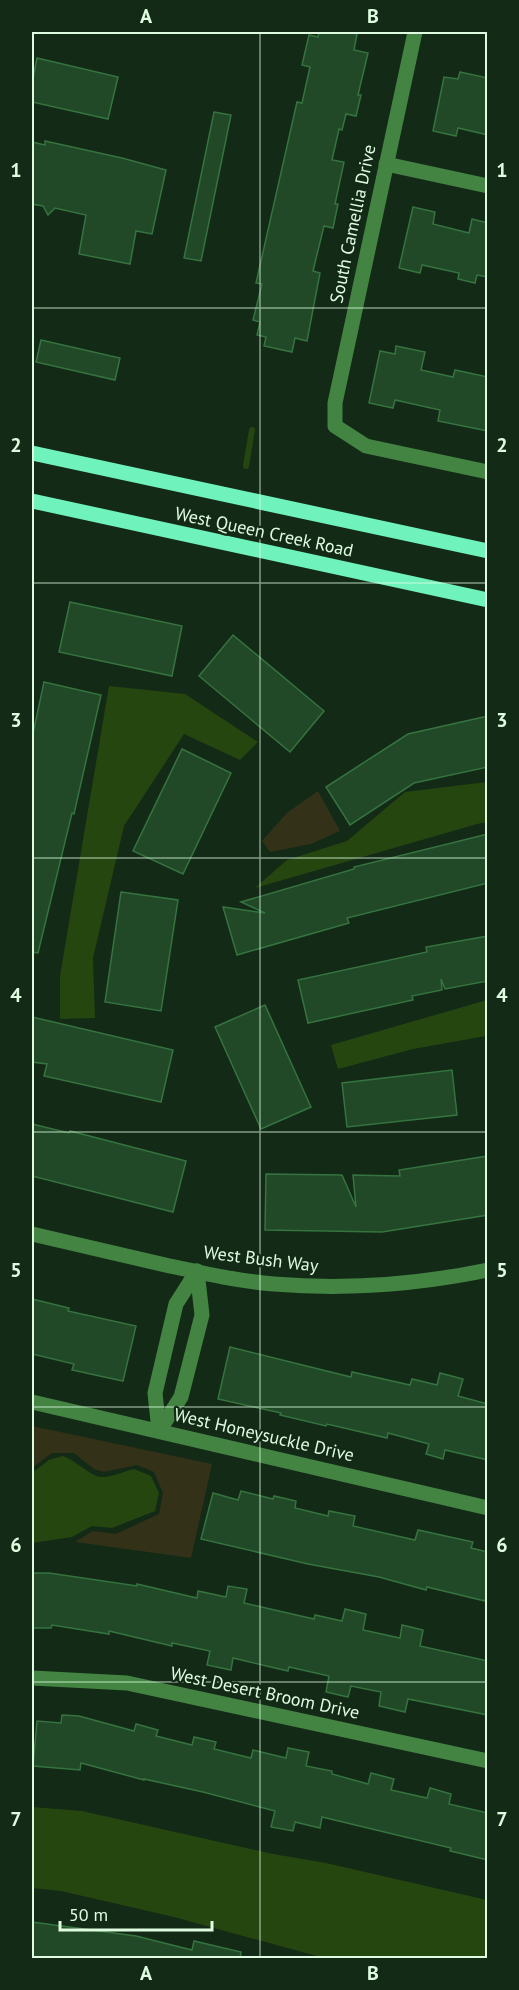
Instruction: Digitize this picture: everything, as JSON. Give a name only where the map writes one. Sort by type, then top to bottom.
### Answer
[{"type":"main road","name":"West Queen Creek Road","points":[[32,453],[488,551]]},
{"type":"main road","name":"West Queen Creek Road","points":[[32,501],[488,600]]},
{"type":"street","name":"South Camellia Drive","points":[[415,32],[335,403],[335,426],[366,446],[488,472]]},
{"type":"street","points":[[386,164],[488,186]]},
{"type":"street","name":"West Bush Way","points":[[32,1234],[197,1272],[273,1284],[344,1287],[398,1285],[445,1279],[488,1270]]},
{"type":"street","points":[[159,1431],[182,1397],[202,1316],[197,1272]]},
{"type":"street","points":[[159,1431],[154,1393],[176,1304],[197,1272]]},
{"type":"street","name":"West Honeysuckle Drive","points":[[32,1402],[488,1508]]},
{"type":"street","name":"West Desert Broom Drive","points":[[32,1678],[128,1683],[488,1761]]},
{"type":"shaded area","points":[[109,686],[185,694],[258,742],[240,760],[184,734],[124,826],[93,958],[95,1018],[60,1019],[60,976]]},
{"type":"shaded area","points":[[487,782],[487,822],[255,888],[287,860],[347,841],[405,792]]},
{"type":"shaded area","points":[[318,791],[340,831],[311,844],[270,852],[262,841],[288,812]]},
{"type":"shaded area","points":[[487,1000],[488,1035],[486,1036],[413,1049],[338,1069],[331,1045]]},
{"type":"shaded area","points":[[32,1426],[212,1464],[191,1558],[75,1542],[93,1531],[116,1534],[159,1514],[163,1493],[154,1472],[137,1465],[104,1472],[94,1469],[74,1453],[52,1453],[32,1468]]},
{"type":"shaded area","points":[[63,1456],[101,1477],[134,1469],[151,1476],[159,1493],[155,1511],[112,1528],[92,1526],[72,1537],[32,1543],[32,1473],[49,1460]]},
{"type":"shaded area","points":[[32,1807],[82,1811],[487,1900],[487,1958],[324,1958],[174,1917],[61,1891],[32,1888]]},
{"type":"building","points":[[319,32],[357,34],[354,50],[368,53],[358,95],[361,95],[356,116],[346,114],[342,130],[339,129],[332,160],[344,162],[335,204],[338,204],[333,228],[324,226],[313,271],[320,273],[307,341],[295,338],[292,352],[264,346],[266,337],[257,335],[260,322],[253,320],[262,284],[256,283],[297,102],[302,103],[310,67],[302,65],[309,35],[318,37]]},
{"type":"building","points":[[37,58],[118,77],[108,119],[32,102],[32,83]]},
{"type":"building","points":[[460,72],[488,78],[488,135],[458,128],[456,136],[433,131],[444,77],[458,79]]},
{"type":"building","points":[[214,112],[231,115],[201,261],[184,258]]},
{"type":"building","points":[[45,141],[166,170],[152,234],[136,231],[130,264],[79,254],[86,215],[55,208],[48,215],[43,206],[32,204],[32,142],[45,145]]},
{"type":"building","points":[[413,207],[435,212],[433,224],[469,233],[472,219],[488,223],[488,277],[477,275],[475,283],[458,279],[459,273],[422,265],[420,273],[399,268]]},
{"type":"building","points":[[41,340],[120,358],[115,380],[36,362]]},
{"type":"building","points":[[396,346],[425,352],[421,370],[453,377],[455,370],[488,377],[488,431],[438,421],[440,410],[395,400],[393,408],[369,403],[380,351],[395,354]]},
{"type":"building","points":[[70,602],[182,626],[172,676],[59,652]]},
{"type":"building","points":[[233,635],[324,711],[290,752],[199,676]]},
{"type":"building","points":[[44,682],[101,695],[74,814],[72,813],[38,953],[32,952],[32,738]]},
{"type":"building","points":[[488,716],[488,767],[414,783],[350,825],[326,787],[408,734]]},
{"type":"building","points":[[182,749],[231,773],[183,874],[133,851]]},
{"type":"building","points":[[488,834],[488,883],[347,918],[349,923],[237,955],[223,907],[265,913],[241,902],[354,869],[354,867]]},
{"type":"building","points":[[121,892],[178,900],[161,1011],[105,1002]]},
{"type":"building","points":[[488,936],[488,981],[445,989],[441,979],[442,990],[412,996],[413,1000],[308,1023],[298,980],[427,952],[426,947]]},
{"type":"building","points":[[265,1005],[311,1107],[261,1129],[215,1027]]},
{"type":"building","points":[[32,1017],[173,1050],[161,1102],[44,1076],[47,1064],[32,1062]]},
{"type":"building","points":[[452,1070],[457,1115],[347,1127],[342,1083]]},
{"type":"building","points":[[32,1124],[69,1133],[70,1131],[186,1161],[173,1212],[32,1176]]},
{"type":"building","points":[[488,1156],[488,1215],[382,1232],[265,1230],[266,1174],[342,1175],[356,1207],[353,1175],[400,1176],[399,1170]]},
{"type":"building","points":[[32,1299],[69,1308],[68,1311],[136,1326],[123,1381],[72,1370],[74,1364],[32,1354]]},
{"type":"building","points":[[230,1347],[351,1377],[352,1372],[410,1385],[412,1379],[437,1385],[440,1373],[463,1379],[458,1396],[488,1404],[488,1460],[445,1450],[443,1459],[426,1454],[429,1444],[388,1433],[387,1438],[327,1424],[326,1426],[218,1399]]},
{"type":"building","points":[[241,1491],[273,1499],[274,1496],[296,1501],[295,1508],[328,1516],[329,1511],[355,1516],[353,1526],[415,1540],[418,1530],[473,1542],[471,1548],[488,1552],[488,1589],[485,1601],[427,1587],[426,1590],[379,1577],[308,1564],[201,1539],[213,1493],[238,1500]]},
{"type":"building","points":[[32,1573],[49,1573],[137,1586],[137,1584],[197,1598],[198,1591],[226,1597],[228,1586],[247,1589],[244,1603],[314,1619],[315,1615],[342,1621],[345,1609],[366,1614],[363,1630],[400,1638],[402,1625],[423,1630],[420,1646],[488,1661],[488,1715],[408,1699],[405,1712],[379,1706],[381,1692],[351,1686],[348,1697],[326,1692],[329,1676],[289,1667],[288,1671],[233,1658],[231,1670],[207,1665],[210,1651],[172,1643],[172,1646],[109,1631],[109,1634],[52,1625],[51,1628],[32,1628]]},
{"type":"building","points":[[62,1715],[79,1716],[134,1731],[136,1724],[158,1730],[156,1736],[192,1745],[194,1737],[216,1742],[214,1749],[251,1758],[253,1750],[286,1758],[288,1748],[309,1752],[306,1766],[332,1771],[332,1774],[368,1784],[371,1773],[394,1779],[391,1790],[427,1798],[430,1788],[451,1794],[449,1804],[488,1813],[488,1860],[450,1851],[451,1848],[322,1817],[320,1828],[295,1822],[293,1831],[271,1827],[275,1811],[81,1763],[80,1770],[33,1766],[37,1721],[61,1723]]},
{"type":"building","points":[[32,1922],[136,1936],[192,1950],[194,1941],[241,1952],[240,1959],[32,1959]]},
{"type":"waterway","points":[[246,466],[252,430]]}]
